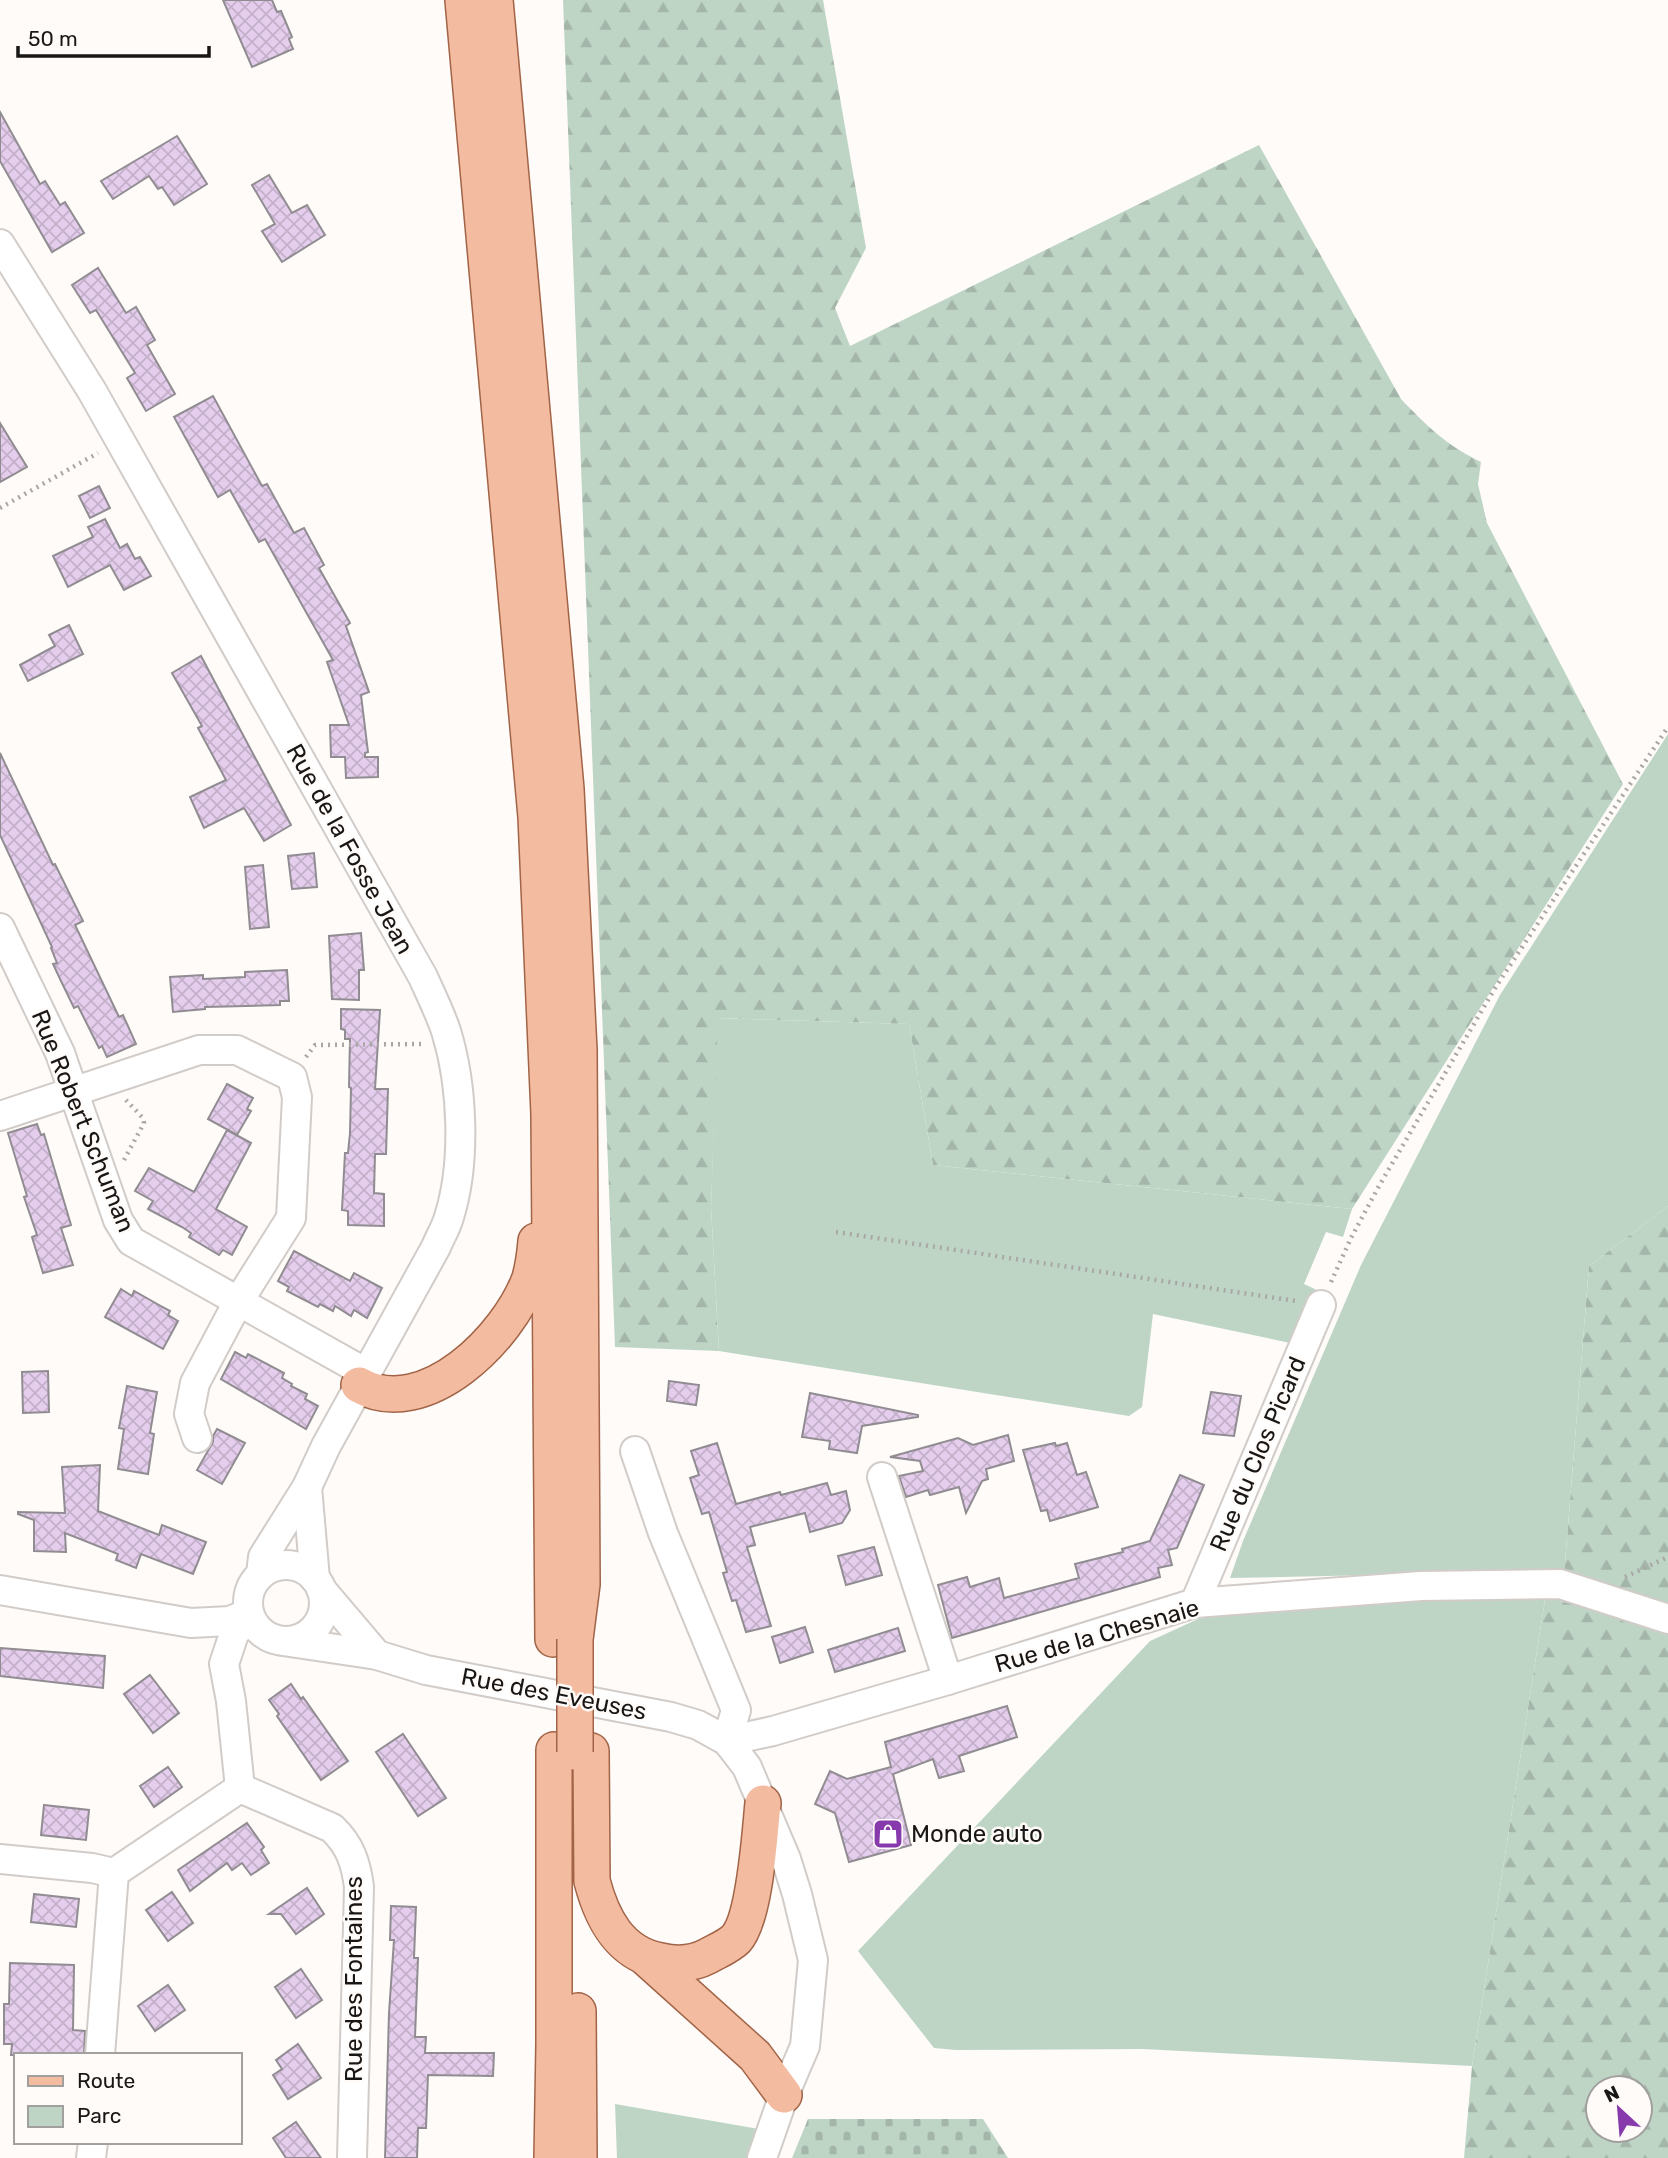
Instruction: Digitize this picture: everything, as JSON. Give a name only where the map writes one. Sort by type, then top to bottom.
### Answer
[{"type":"main road","points":[[463,0],[536,817],[572,1640],[579,2158]]},
{"type":"main road","points":[[495,0],[566,789],[579,1050],[582,1584],[572,1640]]},
{"type":"main road","points":[[363,1379],[371,1392],[393,1395],[424,1390],[456,1372],[475,1357],[501,1327],[520,1299],[530,1278],[536,1248],[538,1111],[547,1081]]},
{"type":"main road","points":[[573,1751],[597,1902],[620,1939],[646,1958],[755,2056],[783,2095]]},
{"type":"main road","points":[[552,2158],[554,2043],[573,1751]]},
{"type":"main road","points":[[646,1958],[678,1965],[700,1960],[736,1939],[745,1922],[756,1874],[763,1803]]},
{"type":"street","name":"Rue de la Fosse Jean","points":[[0,244],[92,391],[422,977],[450,1044],[461,1126],[455,1190],[449,1218],[436,1247],[326,1446],[307,1487],[263,1557],[257,1578]]},
{"type":"street","name":"Rue Robert Schuman","points":[[0,928],[60,1053],[118,1220],[131,1241],[238,1302],[363,1379]]},
{"type":"street","points":[[0,1116],[199,1050],[237,1050],[292,1077],[297,1097],[290,1218],[238,1302],[195,1383],[188,1414],[197,1437]]},
{"type":"street","name":"Rue du Clos Picard","points":[[1195,1604],[1321,1305]]},
{"type":"street","points":[[635,1451],[663,1533],[736,1710],[727,1741],[747,1767],[790,1871],[813,1961],[805,2046],[783,2095],[762,2158]]},
{"type":"street","points":[[882,1477],[948,1680]]},
{"type":"street","name":"Rue de la Fosse Jean","points":[[307,1487],[318,1584]]},
{"type":"street","points":[[0,1859],[92,1868],[114,1873],[240,1788],[231,1700],[224,1664],[191,1623],[272,1567],[296,1566],[307,1570],[377,1655]]},
{"type":"street","points":[[257,1578],[247,1603],[262,1627]]},
{"type":"street","points":[[224,1664],[235,1631],[262,1627],[304,1636],[319,1621],[323,1610],[318,1584]]},
{"type":"street","name":"Rue de la Chesnaie","points":[[727,1741],[773,1731],[948,1680],[1195,1604],[1421,1586],[1560,1584],[1668,1619]]},
{"type":"street","name":"Rue des Eveuses","points":[[0,1590],[191,1623],[230,1621],[262,1627],[426,1670],[671,1717],[698,1725],[727,1741]]},
{"type":"street","points":[[231,1700],[240,1657],[262,1627]]},
{"type":"street","name":"Rue des Fontaines","points":[[240,1788],[332,1828],[343,1839],[356,1868],[359,1887],[352,2158]]},
{"type":"street","points":[[100,2053],[114,1873]]},
{"type":"path","points":[[0,508],[120,441]]},
{"type":"path","points":[[836,1232],[1321,1305],[1378,1186],[1495,988],[1668,727]]},
{"type":"path","points":[[292,1077],[315,1045],[450,1044]]},
{"type":"path","points":[[107,1189],[144,1123],[143,1118],[127,1101],[117,1076]]},
{"type":"path","points":[[1590,1593],[1668,1557]]},
{"type":"green space","points":[[563,0],[823,0],[866,248],[835,308],[850,346],[1259,145],[1401,399],[1438,435],[1481,462],[1478,484],[1487,523],[1623,784],[1352,1209],[933,1165],[909,1024],[718,1018],[711,1207],[719,1351],[615,1347]]},
{"type":"green space","points":[[1668,734],[1668,1206],[1589,1266],[1564,1575],[1230,1578],[1243,1541],[1361,1265],[1500,995]]},
{"type":"green space","points":[[717,1018],[909,1024],[933,1165],[1352,1209],[1343,1237],[1326,1232],[1304,1284],[1319,1291],[1300,1345],[1153,1314],[1142,1407],[1129,1416],[719,1351],[711,1207]]},
{"type":"green space","points":[[1668,1206],[1668,2158],[1464,2158],[1472,2066],[1546,1593],[1564,1575],[1589,1266]]},
{"type":"green space","points":[[1546,1593],[1472,2066],[1143,2049],[934,2048],[858,1951],[1150,1641],[1198,1619],[1341,1598]]},
{"type":"green space","points":[[615,2104],[759,2129],[747,2158],[617,2158]]},
{"type":"green space","points":[[808,2119],[983,2119],[1008,2158],[792,2158]]},
{"type":"building","points":[[223,0],[272,0],[277,12],[281,11],[292,37],[289,39],[293,49],[252,67]]},
{"type":"building","points":[[0,112],[40,184],[45,181],[60,205],[65,202],[84,233],[52,252],[0,161]]},
{"type":"building","points":[[177,136],[207,184],[174,205],[162,187],[158,189],[149,176],[113,199],[101,181]]},
{"type":"building","points":[[269,175],[292,213],[307,205],[325,235],[282,262],[262,231],[275,224],[252,185]]},
{"type":"building","points":[[98,268],[126,313],[136,307],[155,340],[147,345],[175,394],[146,411],[127,378],[135,373],[96,310],[90,313],[72,285]]},
{"type":"building","points":[[213,396],[262,486],[267,484],[294,533],[304,528],[324,565],[319,568],[350,623],[346,626],[369,692],[361,695],[368,752],[365,757],[378,757],[378,777],[346,778],[345,757],[331,757],[330,725],[349,725],[327,662],[333,660],[265,539],[259,542],[230,490],[218,497],[174,417]]},
{"type":"building","points":[[0,423],[27,467],[0,482]]},
{"type":"building","points":[[99,486],[110,508],[90,518],[79,496]]},
{"type":"building","points":[[105,519],[120,548],[127,544],[135,559],[140,557],[151,576],[124,590],[110,565],[68,587],[53,556],[93,537],[88,527]]},
{"type":"building","points":[[69,625],[83,654],[28,681],[20,665],[55,646],[49,635]]},
{"type":"building","points":[[201,656],[291,825],[264,841],[244,808],[204,828],[190,797],[226,780],[198,728],[202,726],[172,673]]},
{"type":"building","points":[[0,753],[83,921],[75,925],[119,1017],[123,1015],[136,1044],[107,1057],[102,1046],[99,1048],[78,1006],[74,1008],[53,964],[57,963],[52,947],[0,835]]},
{"type":"building","points":[[314,853],[317,887],[292,889],[288,856]]},
{"type":"building","points":[[263,865],[269,927],[250,929],[245,867]]},
{"type":"building","points":[[361,933],[364,970],[359,970],[359,1000],[332,999],[329,936]]},
{"type":"building","points":[[287,970],[289,1001],[280,1001],[280,1005],[205,1007],[173,1012],[170,977],[245,977],[245,972]]},
{"type":"building","points":[[341,1009],[380,1010],[375,1089],[388,1089],[386,1154],[375,1154],[374,1193],[384,1194],[384,1226],[348,1225],[348,1211],[342,1210],[345,1153],[348,1153],[350,1133],[351,1088],[350,1039],[345,1039],[345,1030],[341,1029]]},
{"type":"building","points":[[227,1084],[253,1098],[247,1109],[251,1111],[237,1135],[208,1119]]},
{"type":"building","points":[[37,1124],[41,1135],[44,1134],[71,1225],[61,1228],[73,1265],[43,1273],[32,1237],[37,1235],[24,1197],[27,1196],[8,1133]]},
{"type":"building","points":[[227,1130],[251,1143],[216,1209],[247,1227],[232,1255],[223,1250],[219,1255],[189,1237],[191,1233],[182,1227],[148,1209],[153,1201],[135,1191],[149,1168],[194,1192]]},
{"type":"building","points":[[294,1251],[350,1281],[354,1273],[382,1288],[367,1318],[354,1310],[351,1316],[335,1306],[333,1311],[320,1304],[318,1307],[287,1291],[289,1287],[278,1281]]},
{"type":"building","points":[[121,1289],[132,1296],[134,1291],[170,1311],[168,1315],[178,1321],[163,1349],[105,1317]]},
{"type":"building","points":[[235,1352],[246,1358],[248,1354],[284,1373],[282,1378],[307,1394],[305,1399],[318,1406],[306,1429],[221,1379]]},
{"type":"building","points":[[48,1371],[49,1412],[23,1413],[22,1372]]},
{"type":"building","points":[[669,1381],[699,1385],[696,1405],[667,1401]]},
{"type":"building","points":[[127,1386],[157,1392],[150,1433],[154,1434],[148,1474],[118,1469],[124,1429],[119,1428]]},
{"type":"building","points":[[1211,1392],[1241,1396],[1234,1436],[1203,1433]]},
{"type":"building","points":[[810,1393],[918,1417],[862,1426],[857,1453],[829,1449],[830,1441],[802,1437]]},
{"type":"building","points":[[217,1429],[245,1443],[222,1484],[197,1470],[213,1442]]},
{"type":"building","points":[[1008,1435],[1014,1461],[986,1469],[988,1479],[982,1481],[966,1513],[959,1487],[930,1495],[928,1490],[906,1497],[899,1476],[923,1471],[920,1461],[890,1457],[958,1438],[973,1445]]},
{"type":"building","points":[[717,1443],[736,1504],[827,1483],[831,1495],[846,1491],[850,1510],[842,1523],[810,1532],[805,1513],[750,1527],[755,1545],[747,1547],[771,1626],[746,1632],[736,1600],[732,1601],[723,1573],[727,1572],[709,1512],[702,1514],[690,1478],[699,1475],[691,1451]]},
{"type":"building","points":[[1055,1443],[1056,1446],[1067,1443],[1077,1475],[1086,1472],[1098,1507],[1050,1521],[1047,1510],[1041,1511],[1023,1450]]},
{"type":"building","points":[[100,1465],[98,1511],[159,1535],[162,1525],[206,1542],[193,1574],[141,1554],[136,1568],[116,1560],[118,1554],[65,1533],[66,1552],[34,1551],[34,1520],[18,1512],[65,1513],[62,1467]]},
{"type":"building","points":[[1180,1475],[1204,1485],[1177,1548],[1168,1550],[1172,1565],[1158,1568],[1160,1577],[952,1638],[938,1585],[967,1577],[970,1587],[999,1578],[1004,1598],[1079,1578],[1075,1564],[1123,1552],[1122,1549],[1150,1541]]},
{"type":"building","points":[[874,1547],[882,1575],[846,1585],[838,1556]]},
{"type":"building","points":[[805,1627],[813,1652],[780,1663],[772,1637]]},
{"type":"building","points":[[898,1628],[905,1651],[835,1672],[828,1650]]},
{"type":"building","points":[[0,1648],[105,1656],[103,1688],[0,1676]]},
{"type":"building","points":[[150,1675],[179,1713],[153,1733],[124,1694]]},
{"type":"building","points":[[291,1684],[348,1761],[321,1780],[269,1700]]},
{"type":"building","points":[[1007,1706],[1017,1737],[959,1756],[964,1771],[939,1778],[933,1759],[893,1774],[911,1845],[849,1862],[835,1813],[815,1804],[830,1771],[847,1779],[891,1767],[885,1742]]},
{"type":"building","points":[[403,1734],[446,1798],[418,1816],[376,1752]]},
{"type":"building","points":[[168,1767],[182,1787],[154,1807],[140,1786]]},
{"type":"building","points":[[44,1805],[89,1810],[86,1840],[41,1835]]},
{"type":"building","points":[[247,1823],[264,1847],[261,1850],[269,1863],[251,1875],[242,1863],[232,1870],[227,1863],[190,1891],[178,1870]]},
{"type":"building","points":[[307,1888],[324,1914],[296,1934],[281,1914],[269,1914]]},
{"type":"building","points":[[172,1892],[193,1923],[168,1941],[146,1910]]},
{"type":"building","points":[[34,1894],[79,1899],[76,1927],[31,1922]]},
{"type":"building","points":[[391,1906],[416,1907],[414,1958],[418,1958],[415,2037],[426,2037],[425,2053],[494,2053],[493,2076],[428,2075],[426,2128],[418,2128],[417,2158],[385,2158],[394,1940],[390,1940]]},
{"type":"building","points":[[10,1963],[74,1965],[73,2030],[85,2031],[84,2053],[11,2055],[12,2044],[4,2044],[4,2004],[9,2004]]},
{"type":"building","points":[[301,1969],[322,2000],[296,2018],[275,1987]]},
{"type":"building","points":[[168,1985],[185,2010],[155,2031],[138,2006]]},
{"type":"building","points":[[298,2044],[321,2078],[288,2099],[273,2075],[282,2069],[276,2060]]},
{"type":"building","points":[[296,2122],[321,2158],[286,2158],[273,2138]]},
{"type":"place","name":"Monde auto","points":[[888,1834]]}]
